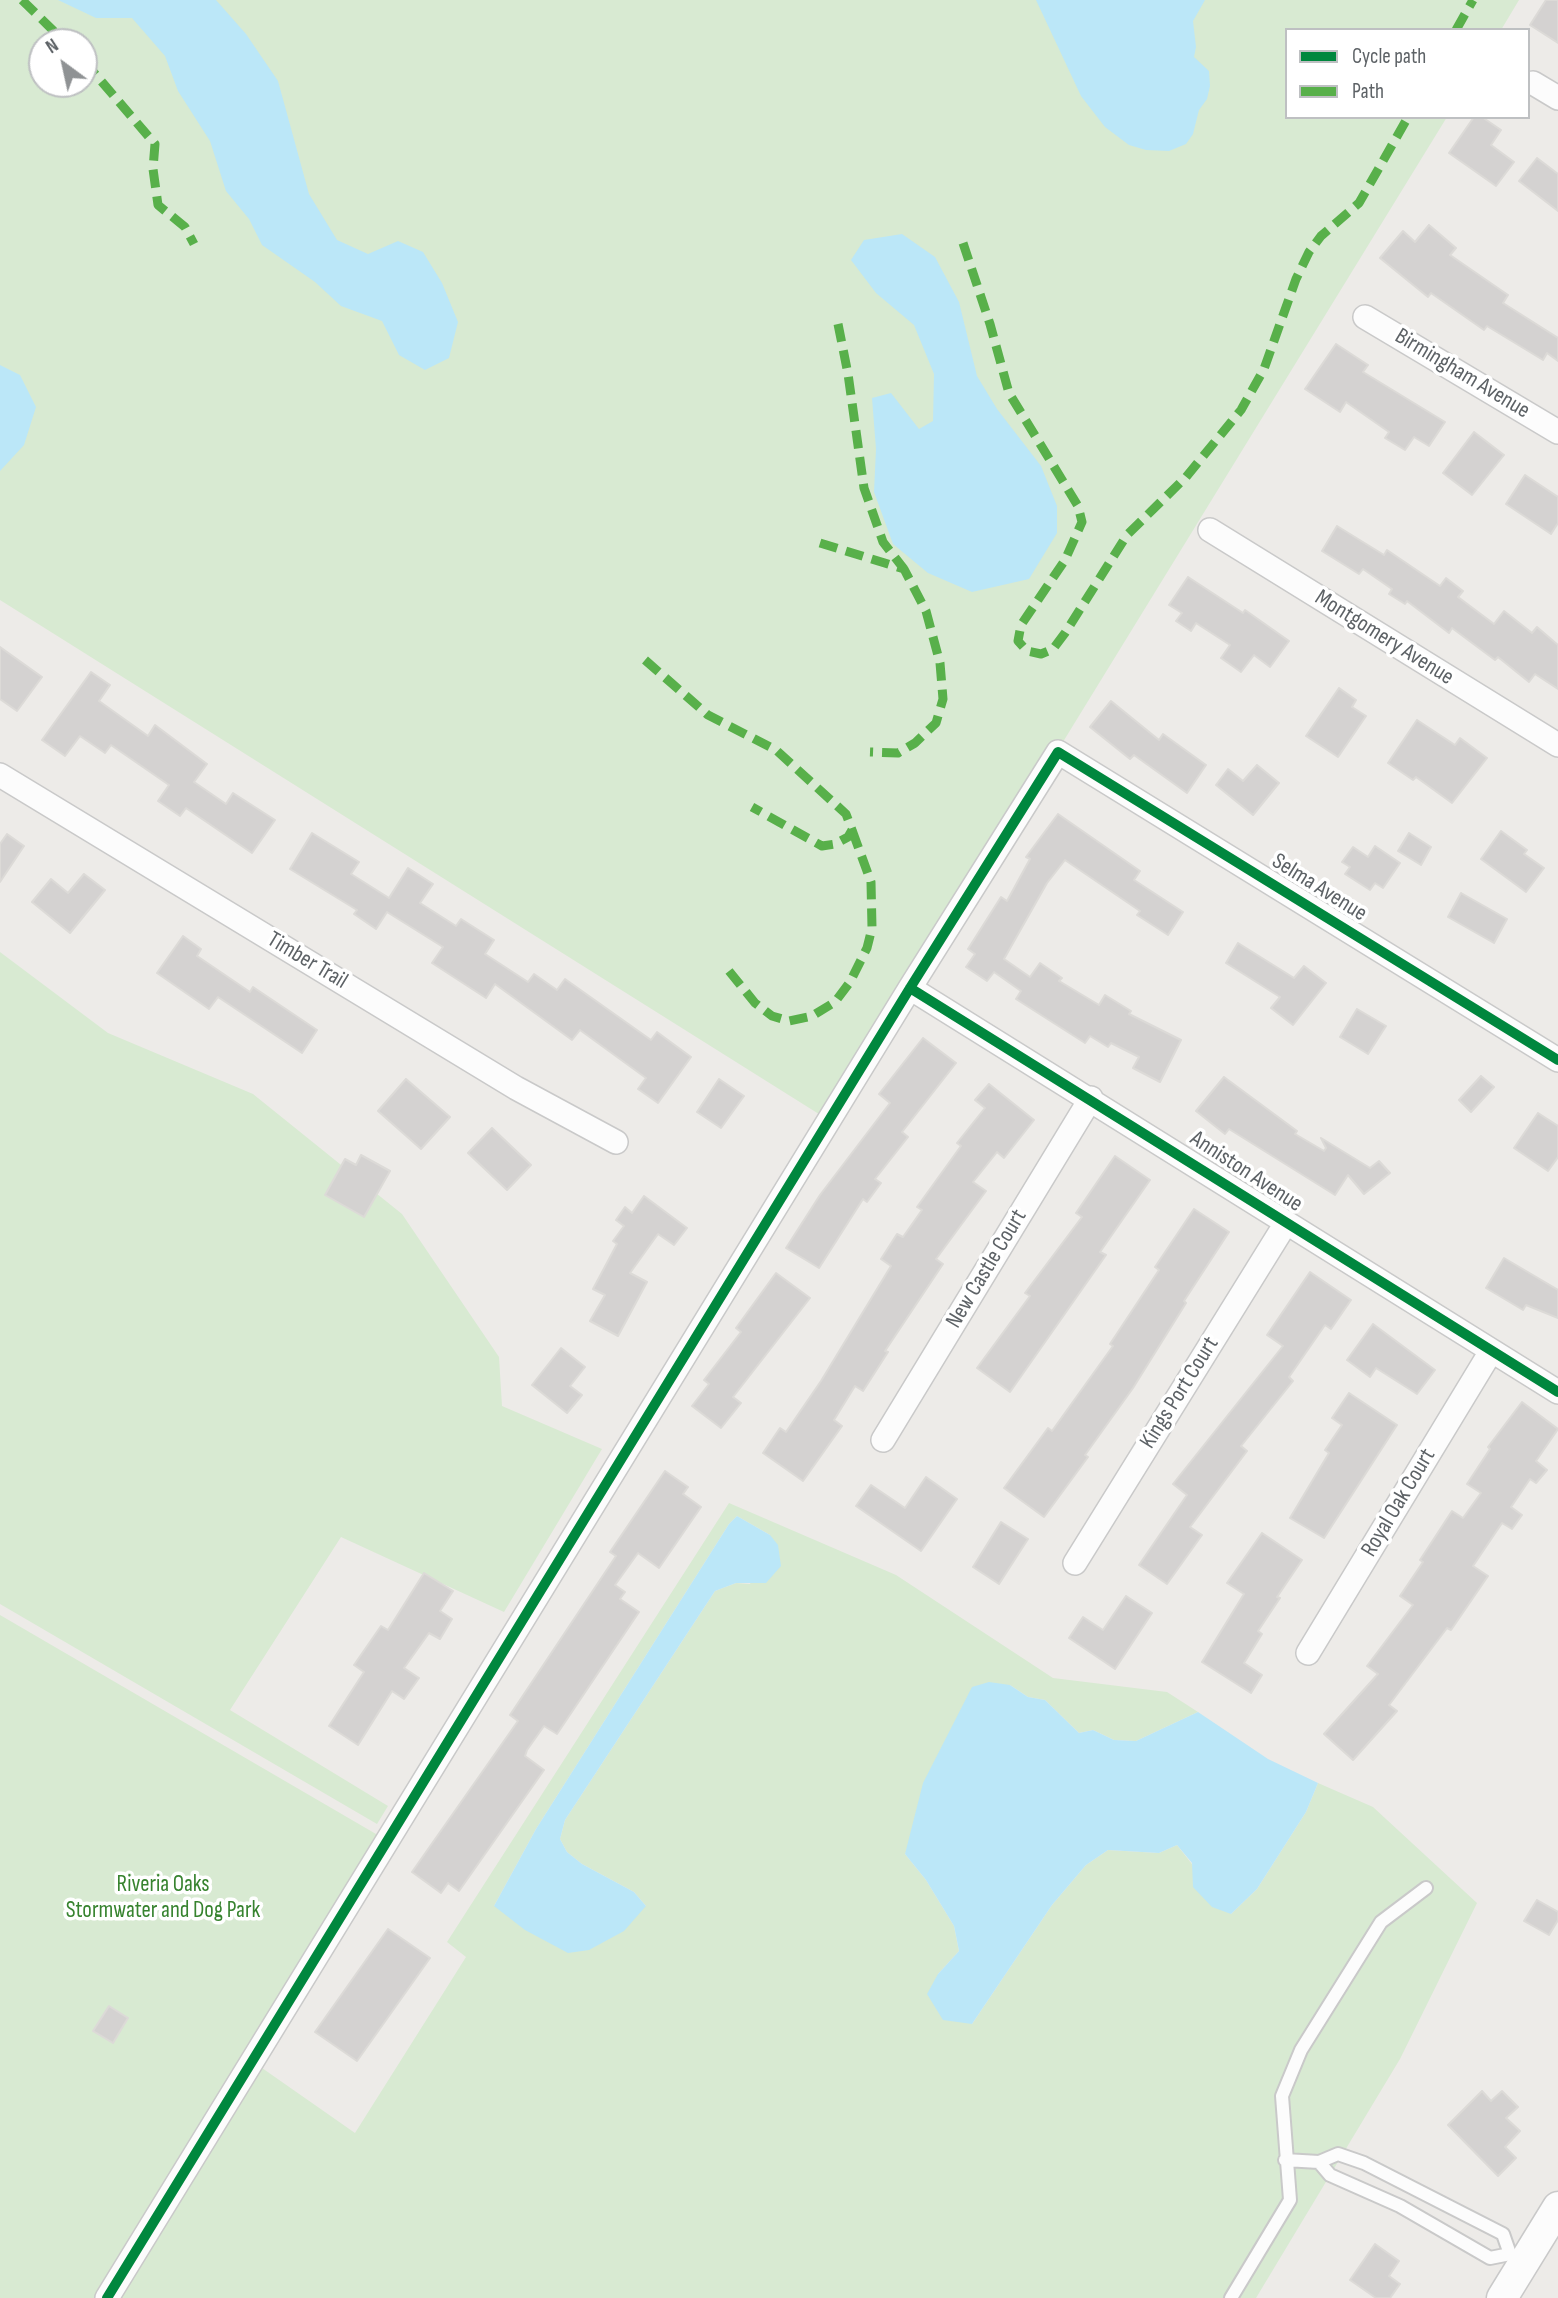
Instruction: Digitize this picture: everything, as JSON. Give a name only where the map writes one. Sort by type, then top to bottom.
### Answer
[{"type":"street","points":[[1532,83],[1558,98]]},
{"type":"street","name":"Birmingham Avenue","points":[[1365,317],[1558,432]]},
{"type":"street","name":"Montgomery Avenue","points":[[1210,530],[1558,745]]},
{"type":"street","name":"Selma Avenue","points":[[910,988],[1058,752],[1558,1060]]},
{"type":"street","name":"Timber Trail","points":[[0,775],[516,1088],[616,1142]]},
{"type":"street","points":[[107,2298],[910,988]]},
{"type":"street","name":"Anniston Avenue","points":[[910,988],[1091,1098],[1490,1353],[1558,1392]]},
{"type":"street","name":"New Castle Court","points":[[883,1440],[1091,1098]]},
{"type":"street","name":"Kings Port Court","points":[[1075,1563],[1286,1223]]},
{"type":"street","name":"Royal Oak Court","points":[[1308,1653],[1490,1353]]},
{"type":"street","points":[[1502,2298],[1517,2258],[1555,2218]]},
{"type":"lane","points":[[1231,2298],[1290,2200],[1282,2096],[1301,2050],[1381,1922],[1426,1888]]},
{"type":"lane","points":[[1285,2160],[1319,2162],[1338,2154],[1364,2163],[1503,2234],[1517,2258]]},
{"type":"lane","points":[[1319,2162],[1330,2175],[1400,2206],[1490,2258],[1517,2258]]},
{"type":"green space","points":[[0,0],[1519,0],[1502,28],[1285,28],[1285,119],[1446,119],[830,1121],[0,600]]},
{"type":"green space","points":[[0,952],[108,1033],[253,1094],[402,1214],[499,1357],[502,1406],[602,1449],[504,1612],[341,1537],[230,1710],[388,1806],[377,1824],[0,1604]]},
{"type":"green space","points":[[729,1503],[896,1575],[1053,1678],[1167,1692],[1198,1712],[1136,1741],[1114,1740],[1093,1730],[1079,1733],[1045,1700],[1028,1697],[1010,1685],[905,1854],[926,1880],[954,1926],[959,1951],[938,1974],[972,2024],[1052,1905],[1086,1865],[1108,1850],[1159,1853],[1177,1845],[1231,1914],[1257,1889],[1306,1812],[1318,1783],[1373,1807],[1477,1903],[1400,2059],[1256,2298],[121,2298],[262,2068],[355,2133],[466,1957],[447,1942]],"holes":[[[737,1516],[770,1535],[750,1584],[736,1583],[715,1591],[565,1820],[560,1839],[567,1852],[582,1864],[634,1892],[646,1906],[494,1906],[536,1829],[729,1524]]]},
{"type":"green space","name":"Riveria Oaks Stormwater and Dog Park","points":[[0,1615],[388,1841],[109,2298],[0,2298]]},
{"type":"water","points":[[58,0],[216,0],[246,34],[278,81],[309,194],[337,240],[368,254],[398,241],[423,252],[442,283],[458,322],[449,358],[425,370],[399,355],[382,321],[341,306],[315,282],[262,245],[249,219],[226,191],[210,141],[178,91],[165,56],[132,18],[96,18]]},
{"type":"water","points":[[1036,0],[1205,0],[1193,21],[1196,47],[1194,57],[1209,71],[1210,86],[1207,99],[1199,110],[1193,134],[1186,144],[1169,151],[1146,150],[1129,145],[1105,127],[1081,96]]},
{"type":"water","points":[[902,234],[935,257],[959,302],[977,376],[997,409],[1041,466],[1057,506],[1057,533],[1029,579],[972,592],[928,573],[893,544],[874,492],[876,449],[872,398],[891,393],[919,429],[933,421],[934,374],[914,325],[876,293],[851,260],[864,240]]},
{"type":"water","points":[[0,365],[20,375],[36,407],[24,445],[0,471]]},
{"type":"water","points":[[737,1516],[770,1535],[778,1545],[781,1566],[766,1583],[736,1583],[715,1591],[565,1820],[560,1839],[567,1852],[582,1864],[634,1892],[646,1906],[624,1931],[589,1950],[568,1953],[525,1930],[494,1906],[536,1829],[729,1524]]},
{"type":"water","points":[[989,1682],[1010,1685],[1028,1697],[1045,1700],[1079,1733],[1093,1730],[1114,1740],[1136,1741],[1198,1712],[1268,1759],[1318,1783],[1306,1812],[1257,1889],[1231,1914],[1212,1907],[1193,1887],[1192,1863],[1177,1845],[1159,1853],[1108,1850],[1086,1865],[1052,1905],[972,2024],[943,2020],[927,1994],[938,1974],[959,1951],[954,1926],[926,1880],[905,1854],[923,1783],[972,1687]]},
{"type":"building","points":[[1546,0],[1558,0],[1558,43],[1530,25]]},
{"type":"building","points":[[1473,119],[1485,119],[1501,130],[1491,145],[1514,162],[1496,186],[1449,153]]},
{"type":"building","points":[[1537,158],[1558,174],[1558,211],[1519,181]]},
{"type":"building","points":[[1429,225],[1456,248],[1450,255],[1508,295],[1503,303],[1558,338],[1558,361],[1547,353],[1543,360],[1487,326],[1484,330],[1431,293],[1428,297],[1380,258],[1403,231],[1415,242]]},
{"type":"building","points":[[1336,344],[1368,365],[1363,372],[1445,422],[1429,446],[1414,437],[1405,450],[1385,438],[1389,432],[1346,402],[1340,412],[1305,389]]},
{"type":"building","points":[[1474,432],[1504,455],[1472,495],[1443,473]]},
{"type":"building","points":[[1525,475],[1558,497],[1558,523],[1551,534],[1506,504]]},
{"type":"building","points":[[1337,526],[1384,555],[1387,550],[1440,586],[1446,578],[1463,591],[1458,597],[1494,624],[1504,611],[1532,633],[1537,627],[1558,645],[1558,689],[1535,674],[1529,682],[1498,657],[1495,660],[1452,628],[1449,633],[1407,601],[1405,604],[1389,594],[1392,589],[1363,569],[1359,574],[1322,551]]},
{"type":"building","points":[[1188,577],[1243,613],[1245,610],[1289,641],[1270,667],[1254,655],[1241,672],[1221,658],[1230,645],[1196,623],[1191,631],[1176,621],[1182,613],[1169,605]]},
{"type":"building","points":[[0,647],[42,677],[17,711],[0,699]]},
{"type":"building","points":[[91,672],[110,685],[99,701],[148,736],[155,725],[207,764],[194,782],[226,804],[233,793],[275,820],[252,853],[186,808],[180,816],[158,801],[169,785],[111,745],[105,753],[80,736],[65,756],[42,740]]},
{"type":"building","points":[[1339,688],[1356,700],[1352,707],[1366,716],[1338,757],[1306,736]]},
{"type":"building","points":[[1111,701],[1159,740],[1163,734],[1206,765],[1187,793],[1134,755],[1130,759],[1090,727]]},
{"type":"building","points":[[1417,720],[1455,745],[1460,738],[1487,758],[1452,803],[1416,777],[1413,780],[1388,763]]},
{"type":"building","points":[[1257,765],[1279,783],[1253,815],[1216,785],[1228,769],[1243,781]]},
{"type":"building","points":[[1058,814],[1140,871],[1134,880],[1183,912],[1168,935],[1137,915],[1140,911],[1065,860],[1047,883],[1004,959],[1030,977],[1040,963],[1062,978],[1059,981],[1099,1005],[1105,995],[1131,1011],[1129,1014],[1181,1040],[1160,1082],[1133,1068],[1139,1057],[1111,1043],[1108,1047],[1090,1036],[1085,1043],[1016,999],[1021,991],[994,972],[987,981],[966,967],[975,954],[968,949],[1001,897],[1007,901],[1030,859],[1026,857]]},
{"type":"building","points":[[1501,831],[1527,850],[1524,854],[1544,868],[1526,892],[1481,859]]},
{"type":"building","points":[[312,833],[359,862],[351,874],[389,898],[408,868],[433,884],[420,903],[456,926],[461,919],[494,940],[485,954],[528,982],[534,974],[557,990],[565,979],[651,1040],[657,1032],[691,1057],[658,1103],[638,1089],[646,1078],[580,1030],[572,1040],[495,984],[486,998],[432,963],[443,947],[387,912],[376,929],[354,914],[357,910],[290,869]]},
{"type":"building","points":[[1409,833],[1431,847],[1421,865],[1398,851]]},
{"type":"building","points":[[7,834],[24,846],[0,882],[0,844]]},
{"type":"building","points":[[1375,846],[1400,863],[1383,888],[1375,883],[1370,890],[1345,874],[1350,867],[1342,862],[1353,847],[1368,857]]},
{"type":"building","points":[[84,874],[105,890],[70,933],[32,902],[51,879],[68,893]]},
{"type":"building","points":[[1461,893],[1507,919],[1494,943],[1448,917]]},
{"type":"building","points":[[183,936],[201,949],[197,956],[250,992],[253,987],[317,1030],[302,1053],[218,997],[209,1009],[157,973]]},
{"type":"building","points":[[1238,943],[1294,978],[1304,966],[1326,983],[1293,1025],[1271,1008],[1280,997],[1226,963]]},
{"type":"building","points":[[1357,1009],[1386,1026],[1368,1054],[1340,1037]]},
{"type":"building","points":[[923,1038],[956,1063],[902,1132],[908,1137],[875,1179],[881,1183],[867,1202],[863,1199],[819,1268],[786,1248],[820,1195],[890,1103],[879,1094]]},
{"type":"building","points":[[1481,1076],[1494,1087],[1471,1112],[1459,1100]]},
{"type":"building","points":[[1224,1077],[1297,1131],[1295,1134],[1324,1151],[1326,1148],[1321,1138],[1370,1168],[1379,1161],[1390,1173],[1364,1194],[1348,1175],[1335,1195],[1229,1129],[1225,1134],[1196,1111]]},
{"type":"building","points":[[406,1079],[450,1117],[421,1149],[378,1111]]},
{"type":"building","points":[[719,1079],[744,1096],[721,1128],[697,1112]]},
{"type":"building","points":[[989,1084],[1034,1120],[1004,1158],[997,1152],[973,1182],[986,1191],[936,1259],[943,1264],[885,1351],[888,1352],[863,1391],[855,1386],[834,1420],[842,1426],[803,1481],[763,1453],[780,1428],[786,1432],[821,1381],[891,1266],[881,1259],[897,1234],[903,1237],[922,1210],[917,1207],[961,1146],[957,1143],[985,1108],[975,1100]]},
{"type":"building","points":[[1538,1113],[1558,1126],[1558,1157],[1548,1171],[1514,1148]]},
{"type":"building","points":[[492,1128],[531,1165],[507,1190],[468,1153]]},
{"type":"building","points":[[361,1155],[390,1171],[364,1217],[325,1195],[345,1159],[356,1165]]},
{"type":"building","points":[[1115,1156],[1150,1180],[1100,1252],[1106,1255],[1010,1392],[977,1368],[1030,1296],[1025,1293],[1082,1217],[1076,1213]]},
{"type":"building","points":[[644,1196],[687,1228],[674,1245],[658,1234],[630,1273],[647,1282],[618,1336],[590,1321],[605,1295],[593,1289],[617,1244],[613,1241],[624,1226],[616,1220],[625,1207],[632,1213]]},
{"type":"building","points":[[1194,1209],[1229,1232],[1184,1301],[1186,1303],[1133,1388],[1085,1455],[1088,1457],[1044,1517],[1004,1488],[1048,1428],[1052,1431],[1113,1346],[1110,1344],[1159,1270],[1155,1267]]},
{"type":"building","points":[[1504,1258],[1558,1290],[1558,1318],[1526,1305],[1523,1310],[1486,1288]]},
{"type":"building","points":[[1310,1272],[1351,1300],[1331,1329],[1325,1325],[1289,1377],[1293,1381],[1241,1446],[1247,1451],[1190,1527],[1202,1535],[1167,1584],[1139,1565],[1187,1495],[1173,1484],[1283,1346],[1267,1335]]},
{"type":"building","points":[[776,1273],[810,1298],[733,1397],[741,1403],[721,1428],[692,1406],[709,1384],[704,1380],[741,1332],[736,1328]]},
{"type":"building","points":[[1373,1324],[1435,1370],[1417,1394],[1376,1368],[1370,1377],[1347,1360]]},
{"type":"building","points":[[561,1348],[585,1367],[570,1386],[582,1395],[567,1413],[532,1385]]},
{"type":"building","points":[[1349,1393],[1397,1425],[1324,1538],[1290,1518],[1329,1453],[1325,1450],[1342,1425],[1332,1418]]},
{"type":"building","points":[[1522,1402],[1558,1429],[1536,1461],[1547,1470],[1536,1483],[1530,1479],[1511,1507],[1522,1515],[1512,1529],[1502,1523],[1473,1566],[1488,1576],[1451,1630],[1447,1628],[1389,1705],[1397,1711],[1353,1760],[1324,1734],[1378,1674],[1367,1666],[1413,1605],[1400,1596],[1452,1511],[1463,1518],[1481,1493],[1467,1484],[1490,1449],[1488,1447]]},
{"type":"building","points":[[665,1471],[688,1487],[683,1494],[701,1507],[659,1568],[638,1553],[615,1585],[625,1592],[620,1599],[639,1612],[557,1734],[544,1726],[527,1750],[525,1756],[544,1770],[459,1891],[448,1883],[441,1893],[412,1872],[518,1721],[510,1715],[616,1556],[610,1552]]},
{"type":"building","points":[[926,1477],[957,1499],[921,1551],[856,1506],[871,1485],[905,1508]]},
{"type":"building","points":[[1001,1522],[1028,1539],[999,1584],[973,1567]]},
{"type":"building","points":[[1262,1533],[1302,1560],[1277,1597],[1280,1598],[1258,1631],[1262,1634],[1244,1663],[1262,1675],[1251,1693],[1202,1662],[1244,1594],[1227,1583]]},
{"type":"building","points":[[424,1573],[453,1591],[440,1611],[452,1619],[440,1639],[429,1633],[404,1668],[419,1678],[404,1699],[392,1691],[358,1745],[329,1726],[364,1672],[354,1665],[381,1626],[388,1630]]},
{"type":"building","points":[[1126,1596],[1152,1613],[1115,1669],[1069,1638],[1083,1617],[1103,1630]]},
{"type":"building","points":[[1537,1900],[1558,1912],[1558,1920],[1549,1935],[1524,1921]]},
{"type":"building","points":[[388,1929],[430,1958],[357,2061],[315,2032]]},
{"type":"building","points":[[109,2006],[128,2018],[113,2043],[93,2031]]},
{"type":"building","points":[[1482,2091],[1491,2101],[1502,2091],[1518,2107],[1506,2118],[1520,2131],[1505,2147],[1516,2158],[1498,2176],[1448,2125]]},
{"type":"building","points":[[1375,2244],[1399,2261],[1389,2276],[1400,2284],[1390,2298],[1376,2298],[1350,2280]]},
{"type":"marked path","points":[[22,0],[51,28]]},
{"type":"marked path","points":[[1457,28],[1473,0]]},
{"type":"marked path","points":[[98,77],[155,144],[153,169],[158,205],[185,227],[194,244]]},
{"type":"marked path","points":[[963,243],[1009,393],[1078,506],[1082,522],[1065,560],[1021,625],[1018,641],[1027,651],[1041,654],[1053,649],[1065,633],[1127,535],[1186,477],[1241,410],[1264,369],[1296,279],[1309,252],[1321,236],[1359,203],[1407,119]]},
{"type":"marked path","points":[[838,324],[864,488],[883,542],[904,569]]},
{"type":"marked path","points":[[820,543],[904,569],[926,611],[940,663],[943,699],[936,723],[915,743],[898,753],[870,752]]},
{"type":"marked path","points":[[645,660],[708,715],[776,750],[846,814],[852,830],[848,837],[835,844],[822,846],[752,807]]},
{"type":"marked path","points":[[729,971],[755,1003],[772,1016],[789,1021],[812,1016],[835,1002],[850,982],[867,948],[872,928],[871,882],[852,830]]},
{"type":"cycle path","points":[[107,2298],[910,988],[1058,752],[1558,1060]]},
{"type":"cycle path","points":[[910,988],[1558,1392]]}]
